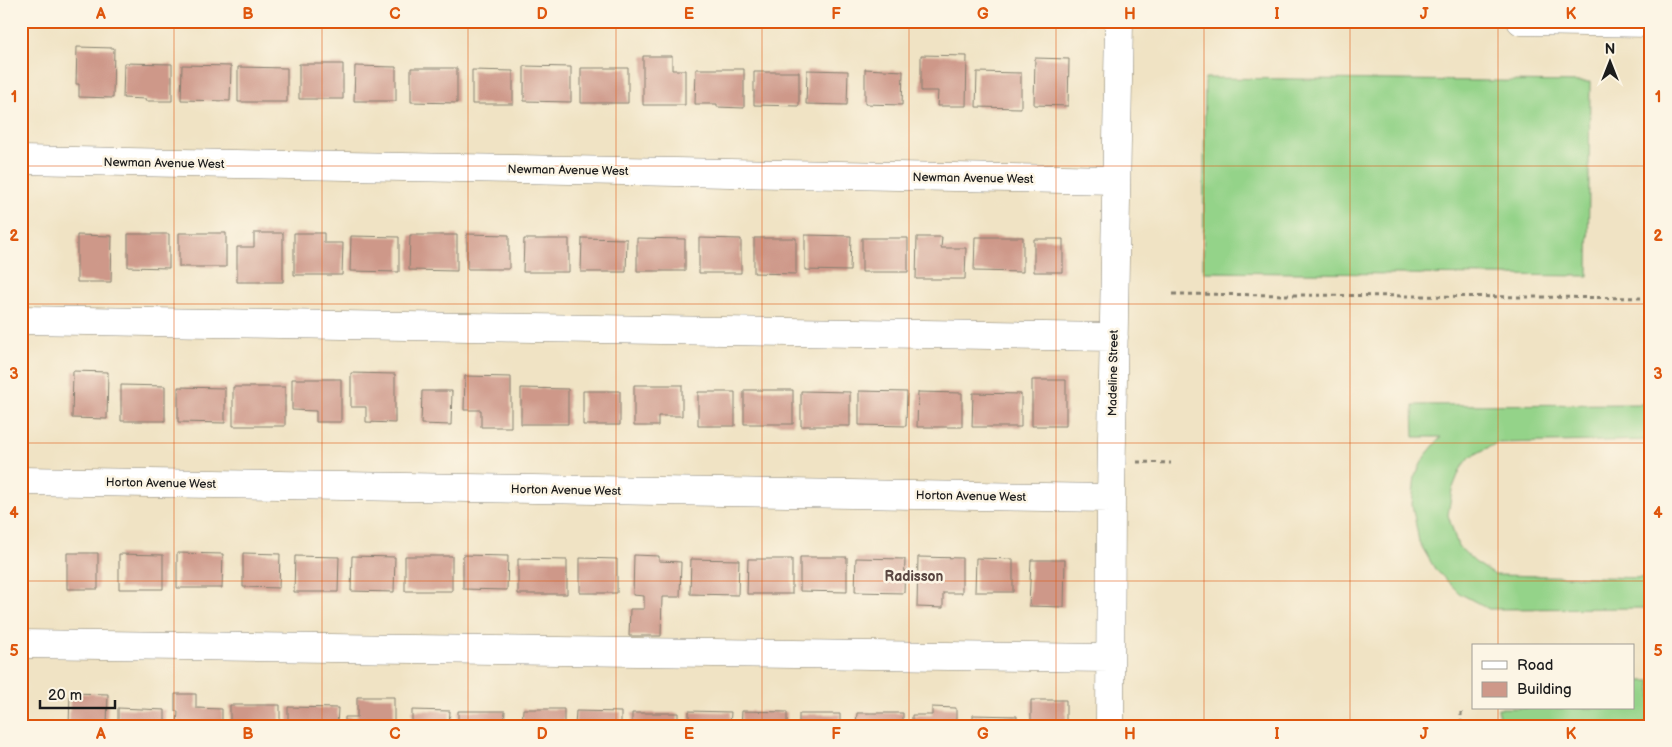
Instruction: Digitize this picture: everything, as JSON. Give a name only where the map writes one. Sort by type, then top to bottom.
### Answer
[{"type":"street","name":"Madeline Street","points":[[1110,726],[1111,498],[1119,21]]},
{"type":"street","points":[[1521,21],[1651,23]]},
{"type":"street","name":"Newman Avenue West","points":[[21,160],[1116,180]]},
{"type":"street","points":[[21,320],[1114,337]]},
{"type":"street","name":"Horton Avenue West","points":[[21,481],[1111,498]]},
{"type":"street","points":[[21,644],[1109,658]]},
{"type":"path","points":[[1173,294],[1651,298]]},
{"type":"path","points":[[1129,462],[1171,463]]},
{"type":"path","points":[[1462,712],[1462,726]]},
{"type":"green space","points":[[1205,78],[1590,82],[1588,276],[1203,272]]},
{"type":"green space","points":[[1651,404],[1651,440],[1497,443],[1470,457],[1460,470],[1452,490],[1448,515],[1458,546],[1475,562],[1495,575],[1651,578],[1651,608],[1489,609],[1459,593],[1435,569],[1419,542],[1412,504],[1415,476],[1425,456],[1441,437],[1414,437],[1413,405]]},
{"type":"green space","points":[[1634,681],[1651,681],[1651,726],[1499,726],[1498,710],[1634,710]]},
{"type":"building","points":[[77,47],[114,48],[113,98],[79,97],[79,84],[76,84]]},
{"type":"building","points":[[921,55],[967,56],[966,106],[937,106],[938,91],[921,91]]},
{"type":"building","points":[[643,56],[672,56],[672,70],[685,70],[685,105],[643,105]]},
{"type":"building","points":[[1035,58],[1069,59],[1068,106],[1034,105]]},
{"type":"building","points":[[124,63],[172,64],[172,101],[145,101],[146,99],[123,98]]},
{"type":"building","points":[[299,64],[343,64],[343,99],[299,99]]},
{"type":"building","points":[[182,65],[231,66],[230,101],[181,100]]},
{"type":"building","points":[[355,66],[396,67],[396,101],[354,101]]},
{"type":"building","points":[[524,66],[571,67],[571,102],[524,101]]},
{"type":"building","points":[[238,67],[287,68],[287,102],[238,102]]},
{"type":"building","points":[[411,68],[457,68],[457,103],[411,102]]},
{"type":"building","points":[[581,68],[628,68],[628,103],[581,103]]},
{"type":"building","points":[[696,69],[744,69],[744,108],[717,107],[717,104],[695,104]]},
{"type":"building","points":[[865,69],[903,71],[902,105],[865,104]]},
{"type":"building","points":[[472,70],[513,71],[513,104],[472,104]]},
{"type":"building","points":[[807,70],[848,71],[847,105],[806,104]]},
{"type":"building","points":[[754,72],[799,72],[799,106],[754,105]]},
{"type":"building","points":[[977,72],[1021,73],[1021,108],[976,107]]},
{"type":"building","points":[[179,233],[226,233],[226,267],[179,267]]},
{"type":"building","points":[[254,233],[283,233],[283,282],[237,282],[237,247],[254,247]]},
{"type":"building","points":[[294,233],[324,233],[324,243],[343,243],[342,275],[294,275]]},
{"type":"building","points":[[128,234],[169,234],[169,268],[128,267]]},
{"type":"building","points":[[467,234],[509,235],[509,269],[467,269]]},
{"type":"building","points":[[77,235],[112,236],[111,282],[77,282]]},
{"type":"building","points":[[410,235],[457,235],[457,271],[409,270]]},
{"type":"building","points":[[805,235],[851,236],[850,271],[805,270]]},
{"type":"building","points":[[351,236],[399,237],[399,272],[350,271]]},
{"type":"building","points":[[917,237],[942,237],[941,248],[966,248],[965,279],[916,279]]},
{"type":"building","points":[[975,237],[1023,237],[1023,272],[974,271]]},
{"type":"building","points":[[582,238],[627,239],[626,272],[581,272]]},
{"type":"building","points":[[637,238],[685,239],[685,271],[637,271]]},
{"type":"building","points":[[699,238],[741,239],[741,273],[699,273]]},
{"type":"building","points":[[754,238],[796,238],[796,274],[754,273]]},
{"type":"building","points":[[862,238],[908,238],[908,272],[862,272]]},
{"type":"building","points":[[524,239],[569,239],[569,272],[523,272]]},
{"type":"building","points":[[1034,239],[1063,239],[1063,272],[1034,272]]},
{"type":"building","points":[[73,371],[108,372],[107,419],[72,418]]},
{"type":"building","points":[[351,373],[395,374],[395,423],[366,422],[366,407],[351,407]]},
{"type":"building","points":[[465,376],[511,377],[511,427],[481,427],[481,410],[464,410]]},
{"type":"building","points":[[292,379],[341,379],[341,422],[316,422],[316,411],[292,410]]},
{"type":"building","points":[[1032,380],[1066,380],[1066,426],[1032,426]]},
{"type":"building","points":[[121,385],[165,386],[165,421],[121,421]]},
{"type":"building","points":[[634,385],[682,385],[682,416],[658,416],[658,426],[634,426]]},
{"type":"building","points":[[178,387],[225,388],[225,423],[178,422]]},
{"type":"building","points":[[233,387],[285,387],[285,426],[233,426]]},
{"type":"building","points":[[521,388],[568,389],[568,424],[521,424]]},
{"type":"building","points":[[744,390],[793,390],[793,424],[744,424]]},
{"type":"building","points":[[422,391],[452,391],[451,425],[421,424]]},
{"type":"building","points":[[583,391],[620,391],[620,425],[583,425]]},
{"type":"building","points":[[801,391],[850,392],[850,426],[801,426]]},
{"type":"building","points":[[859,391],[907,392],[906,426],[859,425]]},
{"type":"building","points":[[698,392],[735,392],[735,426],[698,426]]},
{"type":"building","points":[[918,392],[962,393],[962,427],[917,427]]},
{"type":"building","points":[[973,393],[1021,394],[1021,427],[972,427]]},
{"type":"building","points":[[67,553],[98,553],[98,589],[67,589]]},
{"type":"building","points":[[177,553],[223,554],[222,588],[177,588]]},
{"type":"building","points":[[243,553],[280,554],[279,588],[243,587]]},
{"type":"building","points":[[119,554],[163,555],[163,589],[119,589]]},
{"type":"building","points":[[463,555],[508,556],[507,590],[463,589]]},
{"type":"building","points":[[634,555],[659,556],[659,561],[681,562],[680,597],[662,597],[661,636],[629,636],[630,609],[644,609],[644,596],[633,595]]},
{"type":"building","points":[[295,556],[339,557],[338,592],[294,592]]},
{"type":"building","points":[[352,556],[395,557],[394,592],[351,591]]},
{"type":"building","points":[[405,556],[452,556],[452,591],[405,591]]},
{"type":"building","points":[[800,557],[847,557],[847,592],[800,591]]},
{"type":"building","points":[[918,557],[962,558],[962,593],[943,593],[943,608],[917,607]]},
{"type":"building","points":[[580,558],[617,559],[617,593],[580,593]]},
{"type":"building","points":[[856,558],[905,559],[904,593],[855,592]]},
{"type":"building","points":[[976,558],[1013,559],[1013,592],[975,592]]},
{"type":"building","points":[[518,559],[567,560],[567,594],[518,594]]},
{"type":"building","points":[[691,559],[739,560],[738,595],[690,594]]},
{"type":"building","points":[[748,559],[792,559],[792,594],[747,594]]},
{"type":"building","points":[[1031,560],[1065,560],[1064,607],[1029,606]]},
{"type":"building","points":[[70,693],[108,694],[107,726],[69,726]]},
{"type":"building","points":[[175,694],[196,694],[196,708],[222,709],[222,726],[177,726],[178,711],[175,711]]},
{"type":"building","points":[[357,697],[394,697],[394,726],[345,726],[345,717],[357,717]]},
{"type":"building","points":[[1031,700],[1066,700],[1066,726],[1031,726]]},
{"type":"building","points":[[230,705],[280,705],[280,726],[230,726]]},
{"type":"building","points":[[288,707],[338,708],[337,726],[288,726]]},
{"type":"building","points":[[932,707],[956,708],[956,726],[912,726],[912,715],[932,715]]},
{"type":"building","points":[[118,708],[165,710],[165,726],[118,726]]},
{"type":"building","points":[[523,709],[564,709],[564,726],[522,726]]},
{"type":"building","points":[[412,710],[450,711],[449,726],[412,726]]},
{"type":"building","points":[[458,711],[505,711],[504,726],[458,726]]},
{"type":"building","points":[[576,711],[621,712],[621,726],[575,726]]},
{"type":"building","points":[[689,711],[731,712],[730,726],[689,726]]},
{"type":"building","points":[[742,711],[787,712],[787,726],[741,726]]},
{"type":"building","points":[[632,713],[678,713],[678,726],[632,726]]},
{"type":"building","points":[[857,713],[903,713],[903,726],[856,726]]},
{"type":"building","points":[[799,714],[840,714],[840,726],[799,726]]},
{"type":"building","points":[[973,715],[1017,716],[1017,726],[973,726]]},
{"type":"district","name":"Radisson","points":[[914,576]]}]
